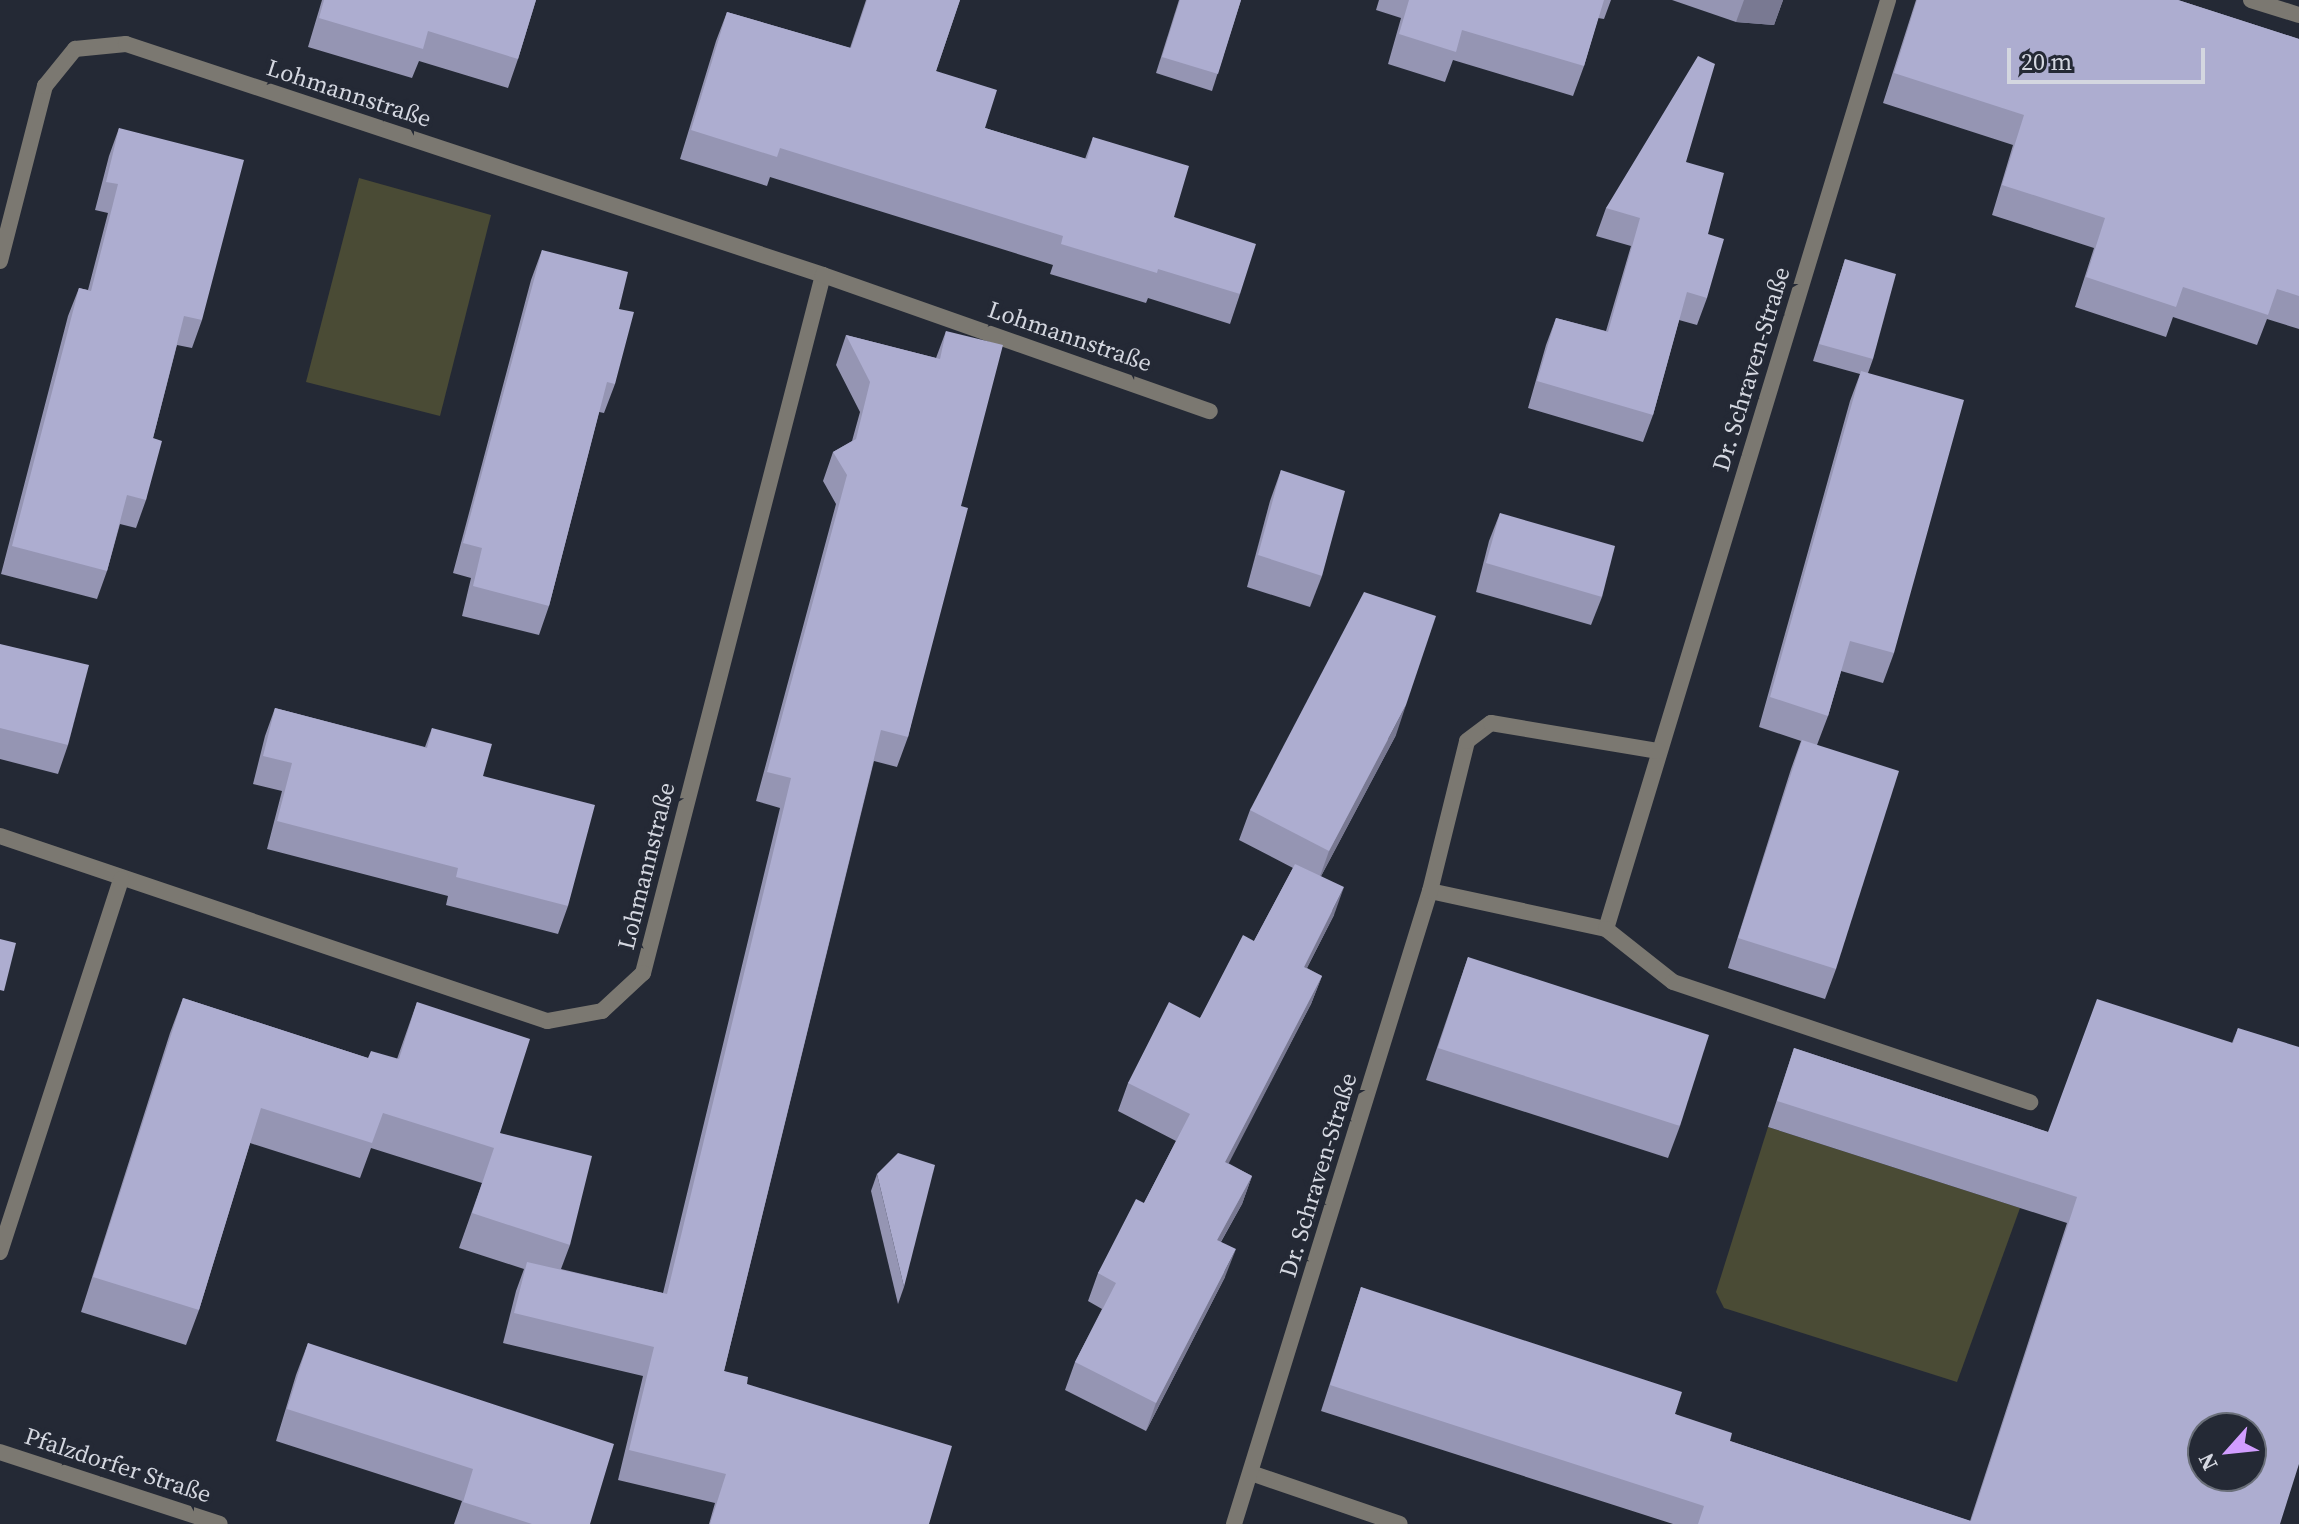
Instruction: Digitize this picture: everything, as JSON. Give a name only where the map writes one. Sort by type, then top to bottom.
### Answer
[{"type":"street","name":"Dr. Schraven-Straße","points":[[1606,929],[1888,0]]},
{"type":"street","points":[[2251,0],[2299,15]]},
{"type":"street","name":"Lohmannstraße","points":[[0,261],[45,86],[75,49],[126,44],[823,275],[1210,411]]},
{"type":"street","name":"Lohmannstraße","points":[[0,836],[547,1021],[602,1011],[643,973],[823,275]]},
{"type":"street","name":"Dr. Schraven-Straße","points":[[1234,1524],[1430,891],[1467,741],[1491,723],[1659,751]]},
{"type":"street","points":[[0,1252],[121,879]]},
{"type":"street","points":[[1430,891],[1606,929],[1673,982],[2030,1102]]},
{"type":"street","name":"Pfalzdorfer Straße","points":[[0,1452],[174,1517],[220,1524]]},
{"type":"street","points":[[1251,1473],[1400,1524]]},
{"type":"green space","points":[[359,178],[491,215],[440,416],[306,382]]},
{"type":"green space","points":[[1768,1127],[2020,1208],[1957,1382],[1724,1308],[1716,1292]]},
{"type":"building","points":[[324,0],[536,0],[518,59],[428,31],[423,49],[319,18]]},
{"type":"building","points":[[867,0],[960,0],[936,71],[997,90],[985,128],[1087,159],[1093,137],[1189,166],[1174,217],[1256,244],[1240,294],[1061,244],[1063,236],[780,148],[777,157],[691,130],[727,12],[851,48]]},
{"type":"building","points":[[1180,0],[1241,0],[1218,74],[1162,57]]},
{"type":"building","points":[[1409,0],[1604,0],[1584,66],[1462,30],[1456,52],[1399,34]]},
{"type":"building","points":[[1917,0],[2178,0],[2299,39],[2299,296],[2277,289],[2268,315],[2183,287],[2176,307],[2086,277],[2105,218],[2002,185],[2024,115],[1894,73]]},
{"type":"building","points":[[1698,56],[1715,64],[1686,162],[1724,173],[1708,234],[1724,239],[1707,298],[1687,292],[1653,415],[1537,381],[1556,318],[1608,332],[1640,218],[1606,208]]},
{"type":"building","points":[[119,128],[244,160],[202,320],[184,316],[153,438],[162,441],[146,500],[127,495],[107,571],[12,546],[79,288],[91,291],[118,184],[106,182]]},
{"type":"building","points":[[542,250],[628,272],[619,309],[634,312],[615,384],[607,382],[549,606],[473,586],[482,548],[463,543]]},
{"type":"building","points":[[1845,259],[1896,274],[1873,359],[1819,344]]},
{"type":"building","points":[[946,331],[1003,345],[961,506],[968,508],[908,737],[881,730],[724,1371],[748,1377],[747,1384],[952,1446],[929,1524],[710,1524],[726,1474],[629,1450],[654,1347],[514,1313],[527,1262],[667,1294],[791,778],[767,772],[847,475],[833,452],[856,439],[870,382],[846,335],[940,359]]},
{"type":"building","points":[[1861,371],[1964,400],[1894,653],[1850,641],[1828,716],[1770,697]]},
{"type":"building","points":[[1281,470],[1345,491],[1322,576],[1258,555]]},
{"type":"building","points":[[1500,513],[1615,546],[1602,597],[1486,563]]},
{"type":"building","points":[[1364,592],[1436,616],[1406,705],[1329,851],[1250,810]]},
{"type":"building","points":[[0,644],[89,665],[68,745],[0,728]]},
{"type":"building","points":[[275,708],[427,748],[432,728],[492,744],[483,776],[595,805],[568,906],[456,877],[458,868],[277,821],[292,763],[263,756]]},
{"type":"building","points":[[1802,740],[1899,771],[1836,969],[1738,938]]},
{"type":"building","points":[[1295,864],[1344,887],[1304,967],[1322,976],[1225,1162],[1252,1176],[1217,1240],[1236,1249],[1156,1403],[1075,1362],[1116,1283],[1098,1273],[1136,1199],[1144,1203],[1190,1114],[1128,1083],[1169,1002],[1200,1018],[1243,935],[1254,941]]},
{"type":"building","points":[[0,939],[16,943],[4,991],[0,990]]},
{"type":"building","points":[[1468,957],[1709,1035],[1680,1126],[1438,1048]]},
{"type":"building","points":[[183,998],[368,1058],[371,1051],[399,1059],[417,1002],[530,1039],[500,1133],[592,1156],[570,1245],[472,1213],[494,1148],[383,1113],[372,1143],[261,1108],[199,1310],[93,1277]]},
{"type":"building","points":[[2097,999],[2233,1043],[2238,1028],[2299,1047],[2299,1464],[2280,1524],[1698,1524],[1704,1506],[1330,1385],[1361,1287],[1682,1392],[1675,1414],[1732,1433],[1730,1441],[1971,1521],[2077,1197],[1777,1101],[1794,1048],[2048,1132]]},
{"type":"building","points":[[898,1153],[935,1165],[904,1287],[877,1174]]},
{"type":"building","points":[[308,1343],[614,1444],[590,1524],[532,1524],[463,1502],[473,1469],[287,1409]]}]
